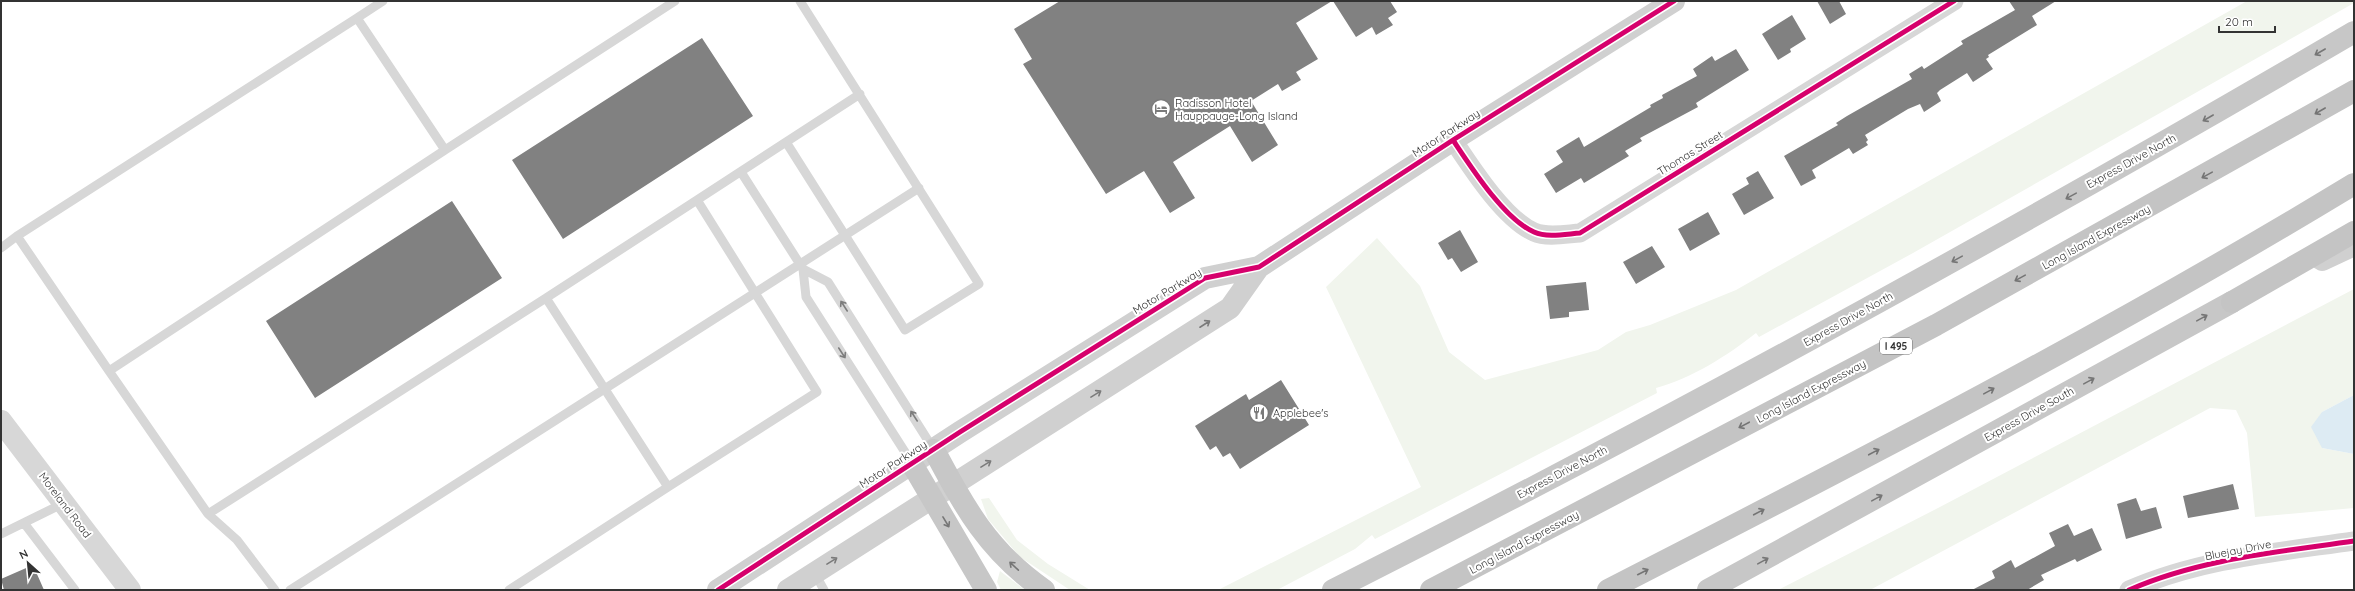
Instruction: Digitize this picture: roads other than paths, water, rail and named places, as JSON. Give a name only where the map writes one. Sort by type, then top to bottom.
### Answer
[{"type":"highway","name":"Express Drive North","points":[[1334,589],[1600,453],[1884,300],[2182,133],[2354,32]]},
{"type":"highway","name":"Long Island Expressway","points":[[1431,590],[1936,325],[2354,91]]},
{"type":"highway","points":[[1608,590],[1976,398],[2248,249],[2354,184]]},
{"type":"highway","points":[[2232,302],[2354,232]]},
{"type":"highway","name":"Express Drive South","points":[[1708,590],[1721,585],[2232,302]]},
{"type":"highway","points":[[934,450],[974,523],[1013,565],[1044,590]]},
{"type":"highway","points":[[912,464],[986,590]]},
{"type":"main road","name":"Motor Parkway","points":[[788,590],[819,581],[932,498],[1230,308],[1259,267],[1453,140],[1674,1]]},
{"type":"main road","name":"Express Drive South","points":[[2232,302],[2354,245]]},
{"type":"main road","name":"Motor Parkway","points":[[718,590],[912,464],[1205,278],[1259,267]]},
{"type":"street","name":"Thomas Street","points":[[1453,140],[1473,171],[1509,215],[1534,232],[1552,235],[1580,232],[1954,1]]},
{"type":"street","name":"Moreland Road","points":[[1,421],[130,590]]},
{"type":"street","name":"Bluejay Drive","points":[[2129,590],[2196,568],[2260,555],[2354,541]]},
{"type":"lane","points":[[1,248],[17,236],[383,1]]},
{"type":"lane","points":[[109,371],[675,1]]},
{"type":"lane","points":[[786,142],[906,330],[980,284],[800,1]]},
{"type":"lane","points":[[357,18],[445,150]]},
{"type":"lane","points":[[208,514],[546,298],[860,94]]},
{"type":"lane","points":[[741,172],[801,266],[806,297],[912,464]]},
{"type":"lane","points":[[290,590],[754,293],[801,266],[846,234],[919,188]]},
{"type":"lane","points":[[508,590],[818,392],[754,293],[697,200]]},
{"type":"lane","points":[[17,236],[208,514],[237,540],[275,590]]},
{"type":"lane","points":[[801,266],[828,282],[934,450]]},
{"type":"lane","points":[[546,298],[603,389],[668,487]]},
{"type":"lane","points":[[1,534],[64,504]]},
{"type":"lane","points":[[24,523],[75,590]]},
{"type":"place","name":"Radisson Hotel Hauppauge-Long Island","points":[[1161,109]]},
{"type":"place","name":"Applebee's","points":[[1259,413]]}]
